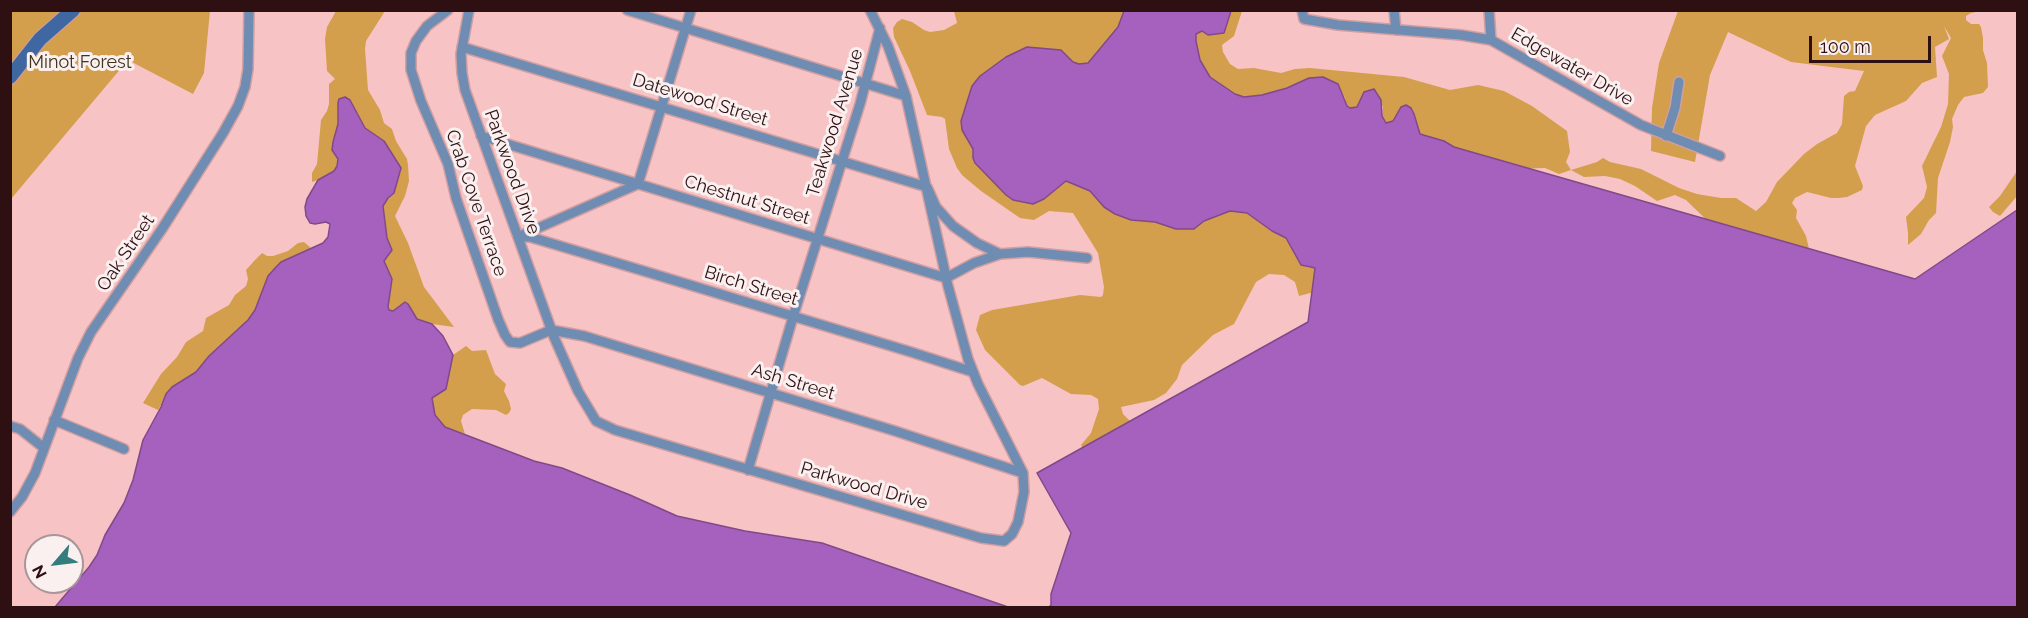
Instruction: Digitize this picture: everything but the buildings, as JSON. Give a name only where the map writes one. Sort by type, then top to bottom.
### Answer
[{"type":"street","points":[[10,77],[35,44],[73,10]]},
{"type":"street","name":"Oak Street","points":[[10,512],[31,481],[78,358],[91,332],[173,213],[238,106],[245,87],[248,69],[249,10]]},
{"type":"street","name":"Crab Cove Terrace","points":[[448,10],[427,26],[413,45],[410,61],[416,88],[448,164],[459,206],[505,335],[512,343],[517,343],[551,330]]},
{"type":"street","name":"Parkwood Drive","points":[[470,10],[462,47],[461,68],[464,85],[551,330],[578,391],[599,424],[981,538],[1004,541],[1010,537],[1018,522],[1024,492],[1023,473],[973,372],[962,340],[906,96],[895,63],[870,10]]},
{"type":"street","points":[[627,10],[906,96]]},
{"type":"street","points":[[518,237],[638,184],[692,10]]},
{"type":"street","name":"Edgewater Drive","points":[[1302,10],[1304,19],[1354,27],[1461,35],[1491,40],[1632,120],[1666,136],[1720,156]]},
{"type":"street","points":[[1394,10],[1396,30]]},
{"type":"street","points":[[1489,10],[1491,40]]},
{"type":"street","name":"Teakwood Avenue","points":[[748,470],[880,28]]},
{"type":"street","name":"Datewood Street","points":[[462,47],[927,187]]},
{"type":"street","points":[[1666,136],[1675,108],[1679,82]]},
{"type":"street","name":"Chestnut Street","points":[[482,136],[946,278]]},
{"type":"street","points":[[927,187],[936,207],[953,226],[976,243],[1000,254]]},
{"type":"street","name":"Birch Street","points":[[518,237],[540,240],[973,372]]},
{"type":"street","points":[[946,278],[974,263],[1000,254],[1021,252],[1087,258]]},
{"type":"street","name":"Ash Street","points":[[551,330],[584,336],[772,392],[1023,473]]},
{"type":"street","points":[[54,420],[124,449]]},
{"type":"street","points":[[10,426],[20,429],[44,448]]},
{"type":"green space","name":"Minot Forest","points":[[10,11],[210,11],[204,73],[193,94],[128,60],[11,199]]},
{"type":"green space","points":[[336,11],[385,11],[366,41],[365,49],[368,90],[380,110],[384,123],[392,129],[407,159],[409,181],[405,196],[395,216],[408,243],[424,287],[454,327],[417,319],[408,304],[400,305],[393,311],[389,310],[392,279],[383,261],[392,250],[387,238],[383,206],[394,193],[390,152],[384,141],[365,128],[350,100],[338,103],[338,124],[332,150],[338,159],[336,169],[312,182],[312,173],[317,164],[321,120],[329,104],[329,84],[335,79],[327,71],[325,39],[327,27]]},
{"type":"green space","points":[[954,11],[1124,11],[1118,27],[1088,63],[1073,62],[1061,50],[1027,47],[971,90],[962,130],[973,149],[973,158],[1006,195],[1032,204],[1044,199],[1066,181],[1090,191],[1104,207],[1131,220],[1155,222],[1176,229],[1194,229],[1204,221],[1230,211],[1247,213],[1286,238],[1305,267],[1315,268],[1314,292],[1299,296],[1295,282],[1284,275],[1269,274],[1256,282],[1234,324],[1213,335],[1182,365],[1177,379],[1166,393],[1154,400],[1121,407],[1123,414],[1131,422],[1088,459],[1081,445],[1091,433],[1099,409],[1098,399],[1091,395],[1071,394],[1042,378],[1023,386],[1020,385],[985,350],[976,330],[980,315],[992,310],[1080,295],[1101,297],[1104,287],[1098,253],[1073,213],[1049,211],[1034,220],[1020,218],[962,175],[949,149],[945,119],[927,115],[894,37],[893,28],[902,19],[930,32],[944,30],[957,23]]},
{"type":"green space","points":[[1231,11],[1242,11],[1234,36],[1222,45],[1230,64],[1238,69],[1254,68],[1281,73],[1310,68],[1404,77],[1450,90],[1478,85],[1504,91],[1532,106],[1567,131],[1570,152],[1566,162],[1571,170],[1559,174],[1545,168],[1514,169],[1458,150],[1444,141],[1420,135],[1411,108],[1401,107],[1393,121],[1388,124],[1382,118],[1383,106],[1350,108],[1344,96],[1309,78],[1287,88],[1262,95],[1244,97],[1235,94],[1210,77],[1200,60],[1196,41],[1196,34],[1202,31],[1223,33]]},
{"type":"green space","points":[[1678,11],[1981,11],[1966,16],[1966,20],[1971,24],[1979,24],[1981,27],[1988,87],[1983,93],[1964,97],[1958,105],[1952,119],[1950,142],[1938,178],[1936,213],[1921,234],[1908,245],[1906,217],[1924,198],[1927,187],[1922,166],[1941,127],[1948,104],[1949,74],[1942,56],[1951,38],[1944,26],[1949,39],[1935,47],[1937,77],[1922,83],[1906,101],[1875,115],[1866,126],[1855,166],[1863,186],[1862,190],[1839,198],[1807,192],[1795,198],[1792,203],[1797,210],[1796,218],[1806,236],[1810,253],[1721,234],[1686,200],[1675,195],[1657,201],[1620,179],[1605,176],[1584,177],[1571,170],[1603,158],[1610,162],[1641,169],[1679,188],[1697,194],[1736,198],[1756,211],[1766,202],[1777,182],[1804,154],[1837,133],[1842,124],[1844,96],[1855,91],[1864,71],[1791,62],[1728,32],[1710,75],[1695,162],[1651,151],[1652,108],[1659,63]]},
{"type":"green space","points":[[2017,171],[2017,196],[2000,216],[1989,207],[2000,196]]},
{"type":"green space","points":[[304,242],[311,248],[281,262],[268,276],[255,310],[243,326],[209,356],[196,372],[172,387],[158,410],[143,403],[161,374],[177,357],[186,342],[203,331],[206,318],[229,305],[235,295],[246,286],[248,279],[246,270],[262,253],[273,256]]},
{"type":"green space","points":[[466,346],[472,351],[486,350],[495,374],[506,384],[504,391],[511,409],[506,415],[496,410],[472,409],[463,415],[461,421],[465,434],[445,427],[435,415],[432,398],[446,389],[453,355]]},
{"type":"shaded area","points":[[1124,11],[1231,11],[1224,33],[1208,35],[1202,31],[1196,34],[1196,41],[1200,60],[1210,77],[1235,94],[1244,97],[1262,95],[1287,88],[1309,78],[1323,77],[1338,84],[1350,108],[1357,107],[1364,92],[1374,89],[1381,100],[1382,116],[1386,123],[1393,121],[1401,107],[1406,105],[1414,114],[1420,134],[1444,141],[1454,147],[1915,279],[2017,210],[2017,607],[1049,607],[1071,533],[1037,473],[1308,322],[1315,268],[1301,265],[1286,238],[1247,213],[1230,211],[1204,221],[1194,229],[1176,229],[1155,222],[1131,220],[1115,214],[1104,207],[1090,191],[1066,181],[1044,199],[1033,204],[1013,200],[975,163],[973,149],[962,130],[961,121],[972,86],[980,76],[1006,57],[1027,47],[1061,50],[1073,62],[1088,63],[1118,27]]},
{"type":"shaded area","points":[[345,97],[350,100],[365,128],[384,141],[401,168],[394,193],[383,206],[387,238],[392,250],[384,261],[392,279],[388,307],[393,311],[405,302],[408,304],[417,319],[432,324],[443,336],[453,355],[446,389],[432,398],[435,415],[445,427],[534,461],[562,468],[677,516],[745,531],[822,543],[1008,607],[55,607],[66,594],[84,594],[84,573],[97,555],[105,535],[124,503],[133,480],[143,440],[166,394],[172,387],[196,372],[209,356],[248,320],[255,310],[268,276],[281,262],[323,243],[328,237],[330,224],[310,223],[305,207],[318,180],[334,171],[337,166],[338,159],[332,150],[338,124],[339,99]]}]
